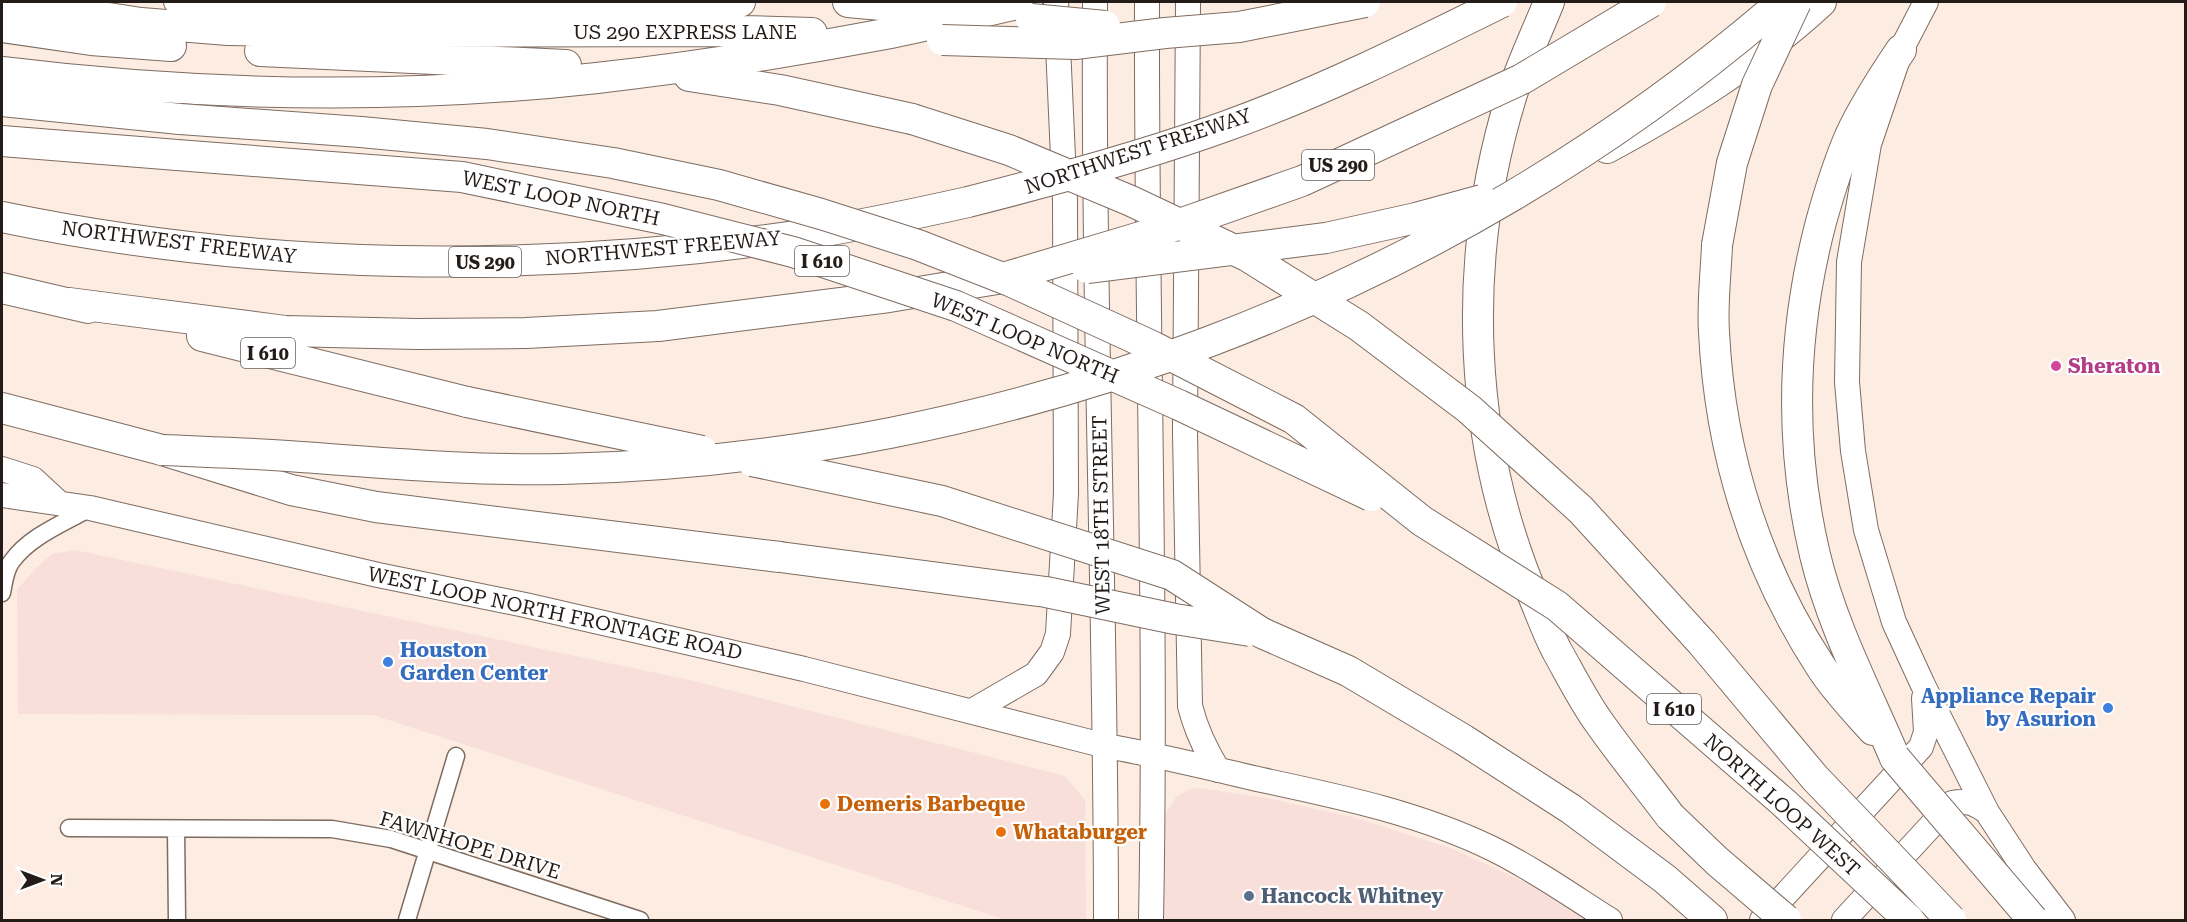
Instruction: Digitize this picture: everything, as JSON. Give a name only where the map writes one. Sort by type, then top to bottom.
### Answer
[{"type":"highway","name":"US 290 EXPRESS LANE","points":[[4,2],[141,23],[228,30],[742,31],[858,35],[973,43],[1075,44],[1239,27],[1365,2]]},
{"type":"highway","points":[[551,6],[666,7],[740,2]]},
{"type":"highway","points":[[848,2],[1165,33]]},
{"type":"highway","points":[[2,72],[64,80],[182,87],[399,92],[596,78],[728,61],[886,33],[1026,2]]},
{"type":"highway","name":"NORTHWEST FREEWAY","points":[[2,217],[78,231],[214,249],[376,261],[474,262],[571,259],[684,250],[795,236],[881,221],[1064,178],[1229,125],[1377,63],[1502,2]]},
{"type":"highway","name":"US 290","points":[[69,303],[285,331],[417,334],[526,333],[658,326],[890,297],[1004,278],[1154,233],[1302,182],[1522,79],[1651,2]]},
{"type":"highway","points":[[162,450],[298,456],[391,465],[484,470],[578,468],[670,463],[860,439],[1014,405],[1117,374],[1277,314],[1371,271],[1475,219],[1555,170],[1639,113],[1707,64],[1782,2]]},
{"type":"highway","points":[[1796,2],[1757,85],[1732,163],[1717,245],[1714,329],[1719,394],[1735,480],[1756,540],[1784,606],[1822,669],[2033,921]]},
{"type":"highway","points":[[1004,278],[1326,238],[1416,218],[1504,194],[1588,158],[1663,117],[1735,71],[1821,2]]},
{"type":"highway","points":[[1548,9],[1513,94],[1497,155],[1483,237],[1477,320],[1481,396],[1493,471],[1518,563],[1556,649],[1597,720],[1670,816],[1717,861],[1786,921]]},
{"type":"highway","points":[[2,27],[91,40],[201,48],[545,63],[653,71],[719,80],[780,90],[912,119],[1009,150],[1131,201],[1257,263],[1359,326],[1469,409],[1581,510],[1701,644],[1815,778],[1951,920]]},
{"type":"highway","points":[[1895,758],[1833,613],[1815,557],[1804,498],[1797,416],[1800,335],[1809,266],[1830,189],[1850,137],[1871,94],[1901,50]]},
{"type":"highway","points":[[2,101],[180,119],[464,142],[590,159],[719,184],[832,217],[918,245],[1010,281],[1164,352],[1294,419],[1422,521]]},
{"type":"highway","name":"WEST LOOP NORTH","points":[[2,141],[462,177],[663,219],[793,252],[956,306],[1179,405],[1422,521]]},
{"type":"highway","name":"I 610","points":[[2,288],[467,402],[942,501],[1172,575],[1262,633],[1348,671],[1571,809],[1665,879],[1712,921]]},
{"type":"highway","points":[[2,408],[162,450],[291,490],[376,507],[1046,592],[1175,619],[1262,633]]},
{"type":"highway","name":"NORTH LOOP WEST","points":[[1422,521],[1557,606],[1784,803],[1909,921]]},
{"type":"main road","points":[[176,2],[260,14],[551,6],[582,2]]},
{"type":"main road","points":[[972,711],[1036,674],[1052,652],[1058,634],[1066,493],[1066,435],[1065,201],[1056,2]]},
{"type":"main road","name":"WEST 18TH STREET","points":[[1095,2],[1094,179],[1106,746],[1106,921]]},
{"type":"main road","points":[[1147,2],[1153,754],[1151,921]]},
{"type":"main road","points":[[1188,2],[1185,432],[1190,706],[1196,730],[1218,770]]},
{"type":"main road","points":[[1926,2],[1901,50],[1869,144],[1849,262],[1847,382],[1853,451],[1866,530],[1894,622],[1987,812],[2024,869],[2062,921]]},
{"type":"main road","points":[[2,469],[33,479],[59,503]]},
{"type":"main road","name":"WEST LOOP NORTH FRONTAGE ROAD","points":[[2,495],[90,508],[378,575],[525,605],[735,653],[1106,746],[1153,754],[1372,804],[1426,820],[1494,849],[1541,876],[1610,921]]},
{"type":"main road","points":[[1762,921],[1921,747],[1926,732],[1923,685]]},
{"type":"main road","points":[[1844,921],[1952,803],[1964,801],[1976,804],[1987,812]]},
{"type":"street","points":[[2,593],[5,576],[11,562],[26,547],[45,533],[90,508]]},
{"type":"street","points":[[407,921],[456,756]]},
{"type":"street","name":"FAWNHOPE DRIVE","points":[[69,828],[332,829],[391,839],[640,921]]},
{"type":"street","points":[[176,829],[177,921]]},
{"type":"shaded area","points":[[75,550],[694,681],[1065,776],[1085,800],[1086,920],[1006,920],[373,715],[18,714],[17,590],[52,554]]},
{"type":"shaded area","points":[[1198,788],[1267,798],[1356,818],[1453,849],[1525,882],[1594,920],[1160,920],[1161,842],[1165,815],[1176,797]]},
{"type":"place","name":"Sheraton","points":[[2056,366]]},
{"type":"place","name":"Houston Garden Center","points":[[388,662]]},
{"type":"place","name":"Appliance Repair by Asurion","points":[[2108,708]]},
{"type":"place","name":"Demeris Barbeque","points":[[825,804]]},
{"type":"place","name":"Whataburger","points":[[1001,832]]},
{"type":"place","name":"Hancock Whitney","points":[[1249,896]]}]
